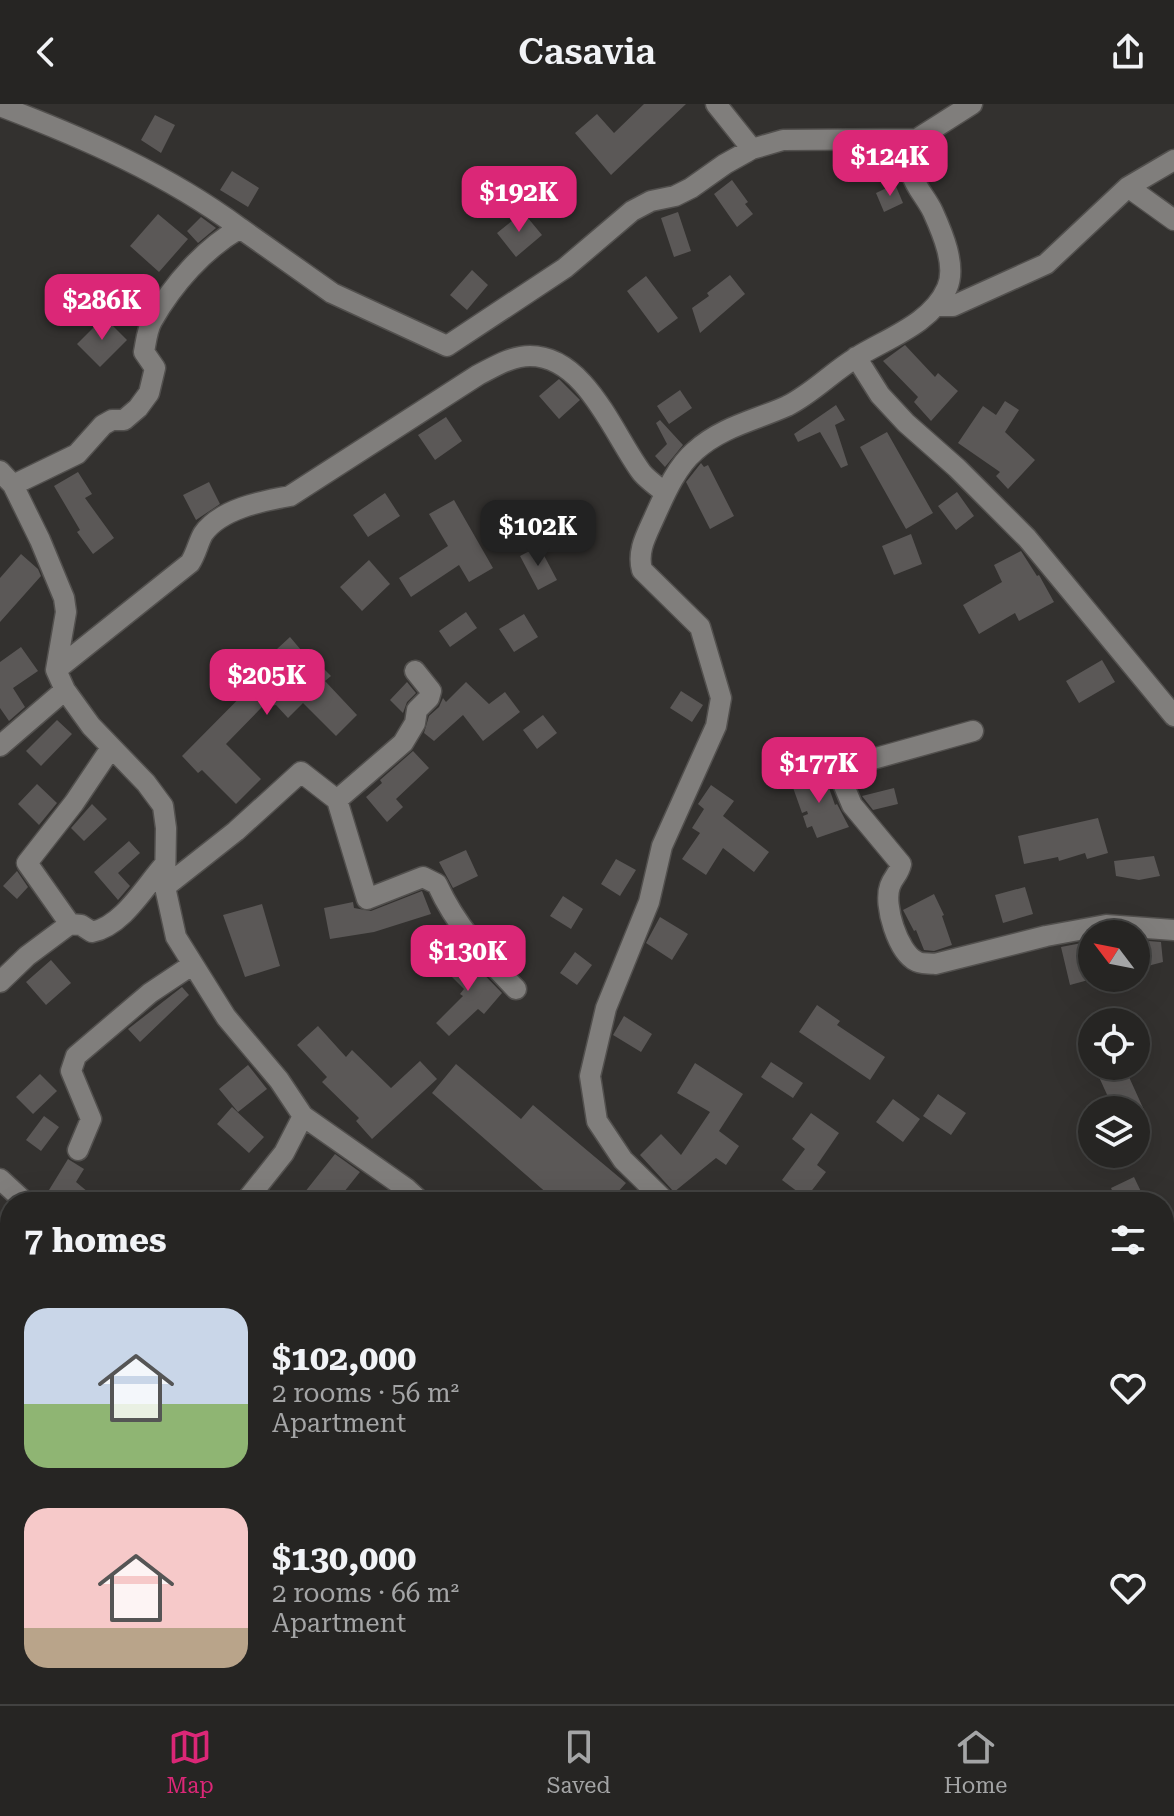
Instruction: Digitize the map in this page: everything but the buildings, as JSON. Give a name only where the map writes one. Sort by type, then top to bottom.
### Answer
[{"type":"street","points":[[716,104],[752,149]]},
{"type":"street","points":[[0,106],[73,134],[167,180],[210,206],[332,293],[447,346],[565,268],[632,211],[651,201],[683,192],[752,149],[783,140],[917,139],[972,104]]},
{"type":"street","points":[[656,1192],[623,1160],[597,1121],[590,1076],[606,1008],[649,902],[662,846],[716,726],[721,698],[700,627],[642,570],[639,558],[665,493],[693,453],[718,434],[809,393],[856,357],[893,338],[936,306],[948,287],[951,272],[933,212],[913,177],[911,159],[917,139]]},
{"type":"street","points":[[936,306],[953,306],[1046,264],[1128,187],[1174,160]]},
{"type":"street","points":[[1128,187],[1174,220]]},
{"type":"street","points":[[240,228],[217,241],[190,269],[150,323],[144,352],[155,368],[149,393],[138,408],[124,420],[112,420],[103,425],[77,454],[6,478],[40,540],[64,598],[66,612],[56,670],[65,690],[91,726],[146,783],[163,806],[166,828],[165,887],[176,937],[226,1017],[279,1080],[303,1116],[410,1192]]},
{"type":"street","points":[[56,670],[190,563],[201,538],[220,519],[268,500],[290,496],[478,375],[508,360],[530,356],[552,360],[570,371],[592,395],[643,474],[665,493]]},
{"type":"street","points":[[856,357],[880,395],[906,423],[957,468],[1027,538],[1174,716]]},
{"type":"street","points":[[337,800],[403,743],[415,723],[417,710],[429,698],[431,691],[415,671]]},
{"type":"street","points":[[0,746],[65,690]]},
{"type":"street","points":[[973,731],[837,769],[852,805],[901,864],[890,887],[889,911],[901,947],[916,961],[935,964],[1046,936],[1106,925],[1174,930]]},
{"type":"street","points":[[70,924],[27,863],[74,803],[111,748]]},
{"type":"street","points":[[165,887],[236,831],[301,772],[337,800],[367,899],[423,877],[437,884],[448,909],[473,945],[516,989]]},
{"type":"street","points":[[0,982],[27,956],[70,924],[81,925],[92,932],[105,929],[128,908],[165,864]]},
{"type":"street","points":[[78,1150],[91,1119],[71,1071],[76,1056],[150,993],[192,965]]},
{"type":"street","points":[[253,1192],[284,1153],[303,1116]]}]
